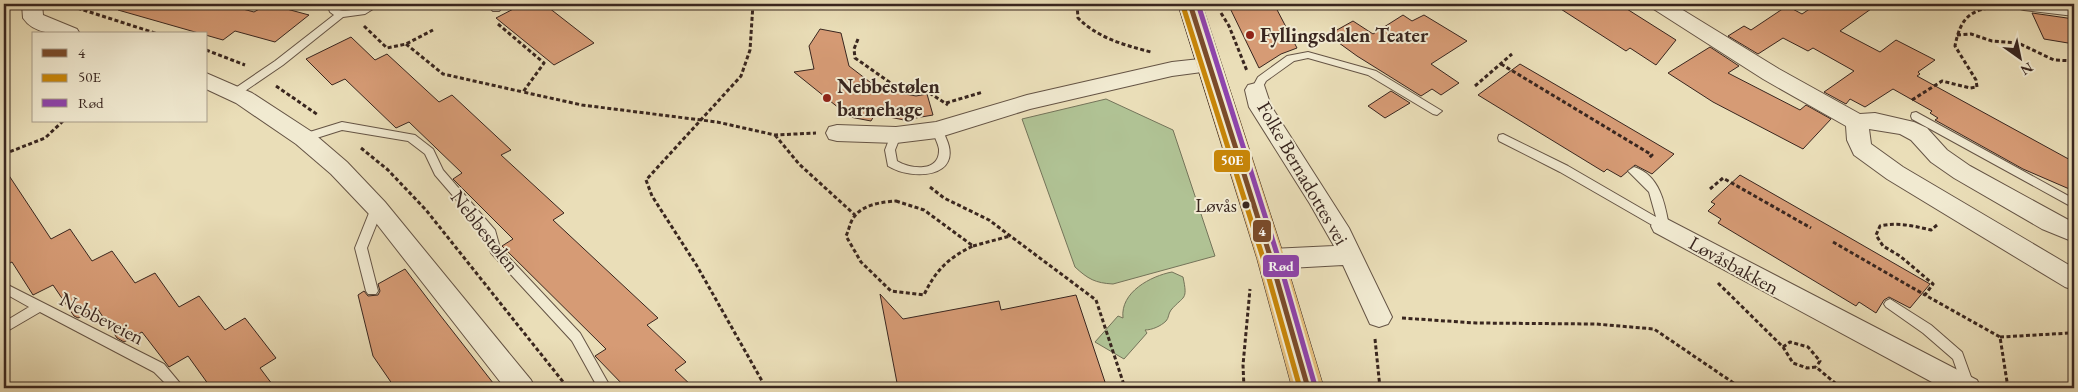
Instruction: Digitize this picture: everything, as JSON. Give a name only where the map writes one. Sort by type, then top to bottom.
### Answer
[{"type":"main road","name":"Folke Bernadottes vei","points":[[1190,4],[1271,259],[1308,388]]},
{"type":"street","points":[[32,4],[33,18],[65,32]]},
{"type":"street","points":[[1659,4],[1728,45],[1771,74],[1857,122],[1884,122],[1906,127],[1918,134],[1939,156],[1962,172],[2051,223],[2074,233]]},
{"type":"street","points":[[2017,4],[2074,10]]},
{"type":"street","points":[[837,132],[896,135],[937,130],[1027,102],[1172,69],[1209,64]]},
{"type":"street","points":[[208,81],[235,93],[304,138],[339,168],[377,208],[521,388]]},
{"type":"street","name":"Folke Bernadottes vei","points":[[1256,90],[1260,107],[1333,221],[1351,255],[1366,292],[1379,317]]},
{"type":"street","points":[[1857,122],[1858,140],[1862,149],[1925,192],[2074,280]]},
{"type":"street","name":"Løvåsbakken","points":[[1664,226],[1968,388]]},
{"type":"street","name":"Folke Bernadottes vei","points":[[1271,259],[1351,255]]},
{"type":"lane","points":[[332,4],[335,12],[341,14],[355,14],[376,4]]},
{"type":"lane","points":[[235,93],[259,77],[341,14]]},
{"type":"lane","name":"Folke Bernadottes vei","points":[[1256,90],[1262,79],[1291,58],[1308,56],[1372,73],[1437,111]]},
{"type":"lane","points":[[1916,116],[2074,204]]},
{"type":"lane","name":"Nebbestølen","points":[[304,138],[342,126],[411,138],[429,152],[438,172],[491,233],[495,250],[576,337],[606,388]]},
{"type":"lane","points":[[896,135],[890,150],[892,162],[906,171],[914,172],[933,168],[944,157],[945,150],[937,130]]},
{"type":"lane","name":"Løvåsbakken","points":[[1503,138],[1564,169],[1664,226]]},
{"type":"lane","points":[[1634,171],[1650,183],[1658,194],[1664,226]]},
{"type":"lane","points":[[372,291],[361,248],[377,208]]},
{"type":"lane","name":"Nebbeveien","points":[[4,288],[21,295],[39,307],[159,368],[178,388]]},
{"type":"lane","points":[[1890,304],[1928,329],[1958,356],[1968,388]]},
{"type":"lane","points":[[4,328],[39,307]]},
{"type":"path","points":[[65,4],[152,32]]},
{"type":"path","points":[[754,4],[752,47],[749,61],[740,76],[646,180],[652,196],[697,266],[766,388]]},
{"type":"path","points":[[1077,4],[1078,18],[1085,26],[1098,34],[1158,53]]},
{"type":"path","points":[[1904,104],[1942,81],[1970,88],[1977,87],[1976,80],[1955,46],[1961,22],[1970,13],[1988,7],[2017,4]]},
{"type":"path","points":[[493,6],[489,17],[544,63],[523,92]]},
{"type":"path","points":[[1220,11],[1229,26],[1256,90]]},
{"type":"path","points":[[355,14],[366,28],[387,48],[406,44],[434,30]]},
{"type":"path","points":[[1957,35],[1971,34],[1992,41],[2018,43],[2054,60],[2074,62]]},
{"type":"path","points":[[858,39],[854,49],[855,58],[895,86],[928,92],[957,112],[964,122]]},
{"type":"path","points":[[406,44],[444,74],[582,105],[717,122],[775,135],[837,132]]},
{"type":"path","points":[[208,51],[256,70],[259,77],[305,105],[388,170],[426,210],[568,388]]},
{"type":"path","points":[[1475,86],[1512,54]]},
{"type":"path","points":[[1501,64],[1652,155]]},
{"type":"path","points":[[4,154],[46,136],[58,128],[61,122]]},
{"type":"path","points":[[775,135],[799,164],[855,215]]},
{"type":"path","points":[[914,172],[944,198],[989,220],[1096,300],[1125,388]]},
{"type":"path","points":[[1710,189],[1723,178],[1810,228]]},
{"type":"path","points":[[1925,192],[1926,207],[1938,226],[1931,230],[1909,225],[1890,224],[1880,226],[1876,235],[1883,246],[1900,256],[1933,284],[1925,295]]},
{"type":"path","points":[[973,246],[941,219],[914,206],[896,201],[877,202],[855,215],[846,236],[861,262],[891,291],[924,295],[932,274],[951,256],[973,246],[1010,236]]},
{"type":"path","points":[[1833,242],[2000,337],[2070,334],[2074,336]]},
{"type":"path","points":[[1712,277],[1783,347],[1793,363],[1807,368],[1816,368],[1841,388]]},
{"type":"path","points":[[1244,388],[1243,365],[1250,288],[1248,280]]},
{"type":"path","points":[[1380,388],[1374,333],[1379,317],[1476,323],[1596,324],[1654,329],[1741,388]]},
{"type":"path","points":[[2000,337],[2008,388]]},
{"type":"path","points":[[1783,347],[1790,342],[1804,344],[1815,352],[1820,361],[1816,368]]},
{"type":"green space","points":[[1106,99],[1173,130],[1215,256],[1113,284],[1092,280],[1075,267],[1022,119]]},
{"type":"green space","points":[[1172,272],[1183,277],[1185,294],[1171,310],[1168,319],[1162,325],[1145,330],[1147,333],[1124,359],[1095,342],[1118,316],[1123,318],[1126,300],[1138,287],[1155,277]]},
{"type":"building","points":[[119,4],[224,4],[254,12],[268,4],[309,15],[275,42],[235,31],[223,40],[208,36],[208,32],[195,32],[118,10]]},
{"type":"building","points":[[523,4],[544,4],[594,43],[554,65],[496,18]]},
{"type":"building","points":[[1228,4],[1274,4],[1297,48],[1281,54],[1259,68]]},
{"type":"building","points":[[1553,4],[1619,4],[1676,40],[1656,65],[1630,48],[1626,51]]},
{"type":"building","points":[[1817,4],[1878,4],[1840,31],[1880,52],[1896,40],[1935,60],[1918,72],[1920,74],[1917,76],[2074,162],[2074,191],[2023,169],[1935,120],[1938,118],[1930,113],[1932,111],[1893,89],[1865,107],[1850,99],[1846,104],[1824,92],[1854,71],[1813,48],[1808,51],[1783,38],[1758,54],[1728,36],[1744,26],[1751,30],[1787,6],[1802,14]]},
{"type":"building","points":[[2032,13],[2074,19],[2074,44],[2044,39]]},
{"type":"building","points":[[1403,15],[1412,21],[1424,15],[1467,41],[1431,64],[1459,83],[1441,95],[1432,89],[1421,96],[1357,56],[1328,35],[1353,21],[1373,34]]},
{"type":"building","points":[[820,29],[841,33],[849,66],[879,89],[916,96],[927,94],[933,115],[904,120],[875,114],[871,121],[850,117],[794,72],[814,69],[809,46]]},
{"type":"building","points":[[351,37],[375,60],[387,54],[439,102],[452,95],[511,150],[501,155],[564,213],[553,220],[658,318],[647,325],[686,362],[675,370],[694,388],[626,388],[595,356],[606,349],[502,246],[513,239],[453,179],[462,173],[409,122],[396,128],[345,79],[332,85],[306,59]]},
{"type":"building","points":[[1710,47],[1739,66],[1728,73],[1800,110],[1806,105],[1831,119],[1803,149],[1713,102],[1668,73]]},
{"type":"building","points":[[1520,64],[1674,154],[1652,174],[1635,165],[1621,177],[1607,169],[1604,172],[1478,95]]},
{"type":"building","points":[[1391,91],[1410,103],[1385,118],[1368,106]]},
{"type":"building","points":[[4,168],[51,239],[70,229],[92,261],[112,251],[135,283],[155,273],[179,307],[199,296],[225,330],[245,318],[276,358],[260,368],[275,388],[211,388],[188,356],[169,367],[142,332],[124,342],[117,338],[97,308],[78,318],[74,316],[53,285],[33,295],[12,262],[4,266]]},
{"type":"building","points":[[1740,175],[1930,284],[1910,308],[1889,297],[1884,300],[1876,313],[1859,302],[1856,306],[1718,223],[1721,219],[1708,211],[1715,204],[1711,202]]},
{"type":"building","points":[[405,269],[497,388],[395,388],[373,356],[358,295],[364,291],[368,296],[378,295],[380,291],[378,284]]},
{"type":"building","points":[[880,294],[903,319],[999,301],[1001,310],[1076,295],[1107,388],[898,388]]},
{"type":"transit line","name":"4","points":[[1190,4],[1271,259],[1308,388]]},
{"type":"transit line","name":"Rød","points":[[1198,4],[1278,257],[1315,386]]},
{"type":"transit line","name":"50E","points":[[1183,6],[1264,261],[1300,388]]},
{"type":"place","name":"Fyllingsdalen Teater","points":[[1250,35]]},
{"type":"place","name":"Nebbestølen barnehage","points":[[827,98]]},
{"type":"place","name":"Løvås","points":[[1246,205]]}]
